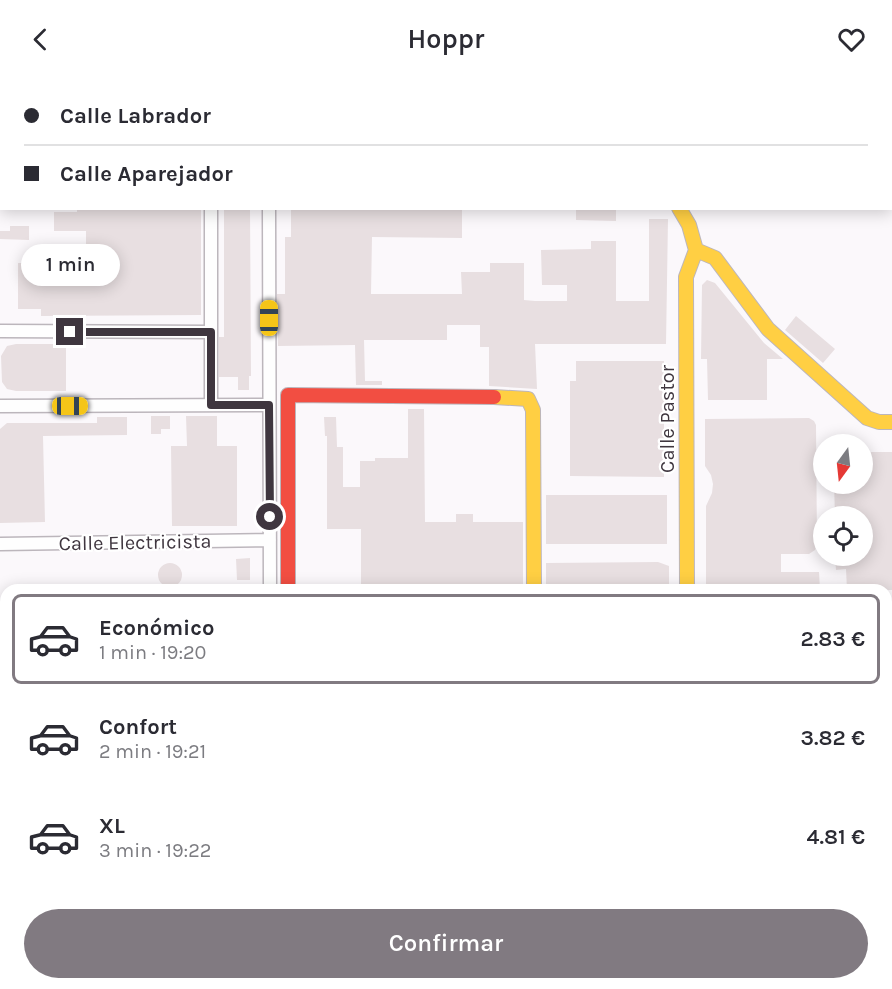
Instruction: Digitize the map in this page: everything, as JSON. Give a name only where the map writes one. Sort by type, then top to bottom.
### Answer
[{"type":"street","points":[[211,210],[211,405]]},
{"type":"street","points":[[268,210],[270,584]]},
{"type":"street","points":[[680,210],[689,225],[696,250],[714,258],[768,329],[867,418],[885,422]]},
{"type":"street","name":"Calle Pastor","points":[[687,584],[686,277],[696,250]]},
{"type":"street","points":[[0,331],[211,332]]},
{"type":"street","points":[[288,584],[288,395],[519,397],[528,399],[533,410],[534,584]]},
{"type":"street","points":[[0,406],[269,405]]},
{"type":"street","name":"Calle Electricista","points":[[0,544],[270,540]]},
{"type":"building","points":[[77,210],[201,210],[201,315],[41,316],[41,309],[18,309],[18,263],[86,263],[86,231],[54,231],[54,212],[77,212]]},
{"type":"building","points":[[224,210],[250,210],[251,376],[249,376],[249,390],[238,390],[238,377],[219,377],[219,337],[224,337]]},
{"type":"building","points":[[291,210],[462,210],[462,238],[372,237],[371,294],[462,294],[461,272],[490,272],[490,263],[524,263],[524,300],[567,301],[567,285],[542,285],[541,250],[591,249],[591,241],[616,241],[616,301],[649,301],[649,219],[668,219],[666,344],[535,344],[537,389],[489,386],[489,347],[480,347],[480,325],[447,325],[447,340],[364,340],[365,381],[382,381],[382,385],[356,385],[355,345],[278,346],[277,294],[285,294],[285,237],[291,237]]},
{"type":"building","points":[[576,210],[616,210],[616,221],[576,220]]},
{"type":"building","points":[[10,226],[29,226],[29,240],[0,239],[0,231],[10,231]]},
{"type":"building","points":[[707,280],[715,283],[764,343],[783,359],[767,359],[767,400],[708,400],[707,359],[701,359],[702,285]]},
{"type":"building","points":[[796,316],[835,349],[823,363],[785,330]]},
{"type":"building","points":[[66,344],[66,391],[7,389],[2,382],[1,356],[7,346]]},
{"type":"building","points":[[576,361],[664,361],[664,477],[570,476],[570,381],[576,381]]},
{"type":"building","points":[[408,409],[424,409],[425,522],[456,522],[456,514],[473,514],[473,522],[523,522],[523,584],[361,584],[361,529],[327,529],[327,436],[325,436],[324,417],[336,417],[337,447],[343,447],[343,487],[360,487],[360,461],[375,461],[375,458],[408,458]]},
{"type":"building","points":[[151,416],[170,416],[170,429],[161,429],[161,434],[151,434]]},
{"type":"building","points":[[186,416],[217,416],[217,446],[237,446],[237,526],[172,526],[171,446],[187,446]]},
{"type":"building","points":[[97,417],[127,417],[127,435],[43,436],[45,522],[0,523],[0,429],[7,423],[97,423]]},
{"type":"building","points":[[809,418],[814,421],[816,434],[813,434],[813,494],[817,494],[817,506],[813,506],[813,551],[809,554],[781,554],[781,572],[819,572],[820,584],[706,584],[706,506],[713,484],[711,475],[705,466],[705,419]]},
{"type":"building","points":[[873,452],[892,452],[892,584],[847,584],[846,569],[836,570],[836,566],[873,566],[873,506],[835,506],[834,494],[873,494]]},
{"type":"building","points":[[546,495],[667,495],[667,544],[546,544]]},
{"type":"building","points":[[250,558],[250,580],[237,580],[236,559]]},
{"type":"building","points":[[658,562],[669,566],[669,584],[546,584],[546,563]]},
{"type":"building","points":[[166,564],[174,564],[181,571],[181,579],[177,584],[163,584],[159,579],[159,571]]},
{"type":"traffic: slow","points":[[680,210],[689,225],[696,250],[715,258],[768,329],[867,418],[879,422],[892,422]]},
{"type":"traffic: slow","points":[[687,584],[686,277],[696,250]]},
{"type":"traffic: slow","points":[[494,397],[528,399],[533,410],[534,584]]},
{"type":"traffic: jam","points":[[288,584],[288,395],[494,397]]},
{"type":"route","points":[[70,332],[211,332],[211,405],[269,405],[270,517]]}]
